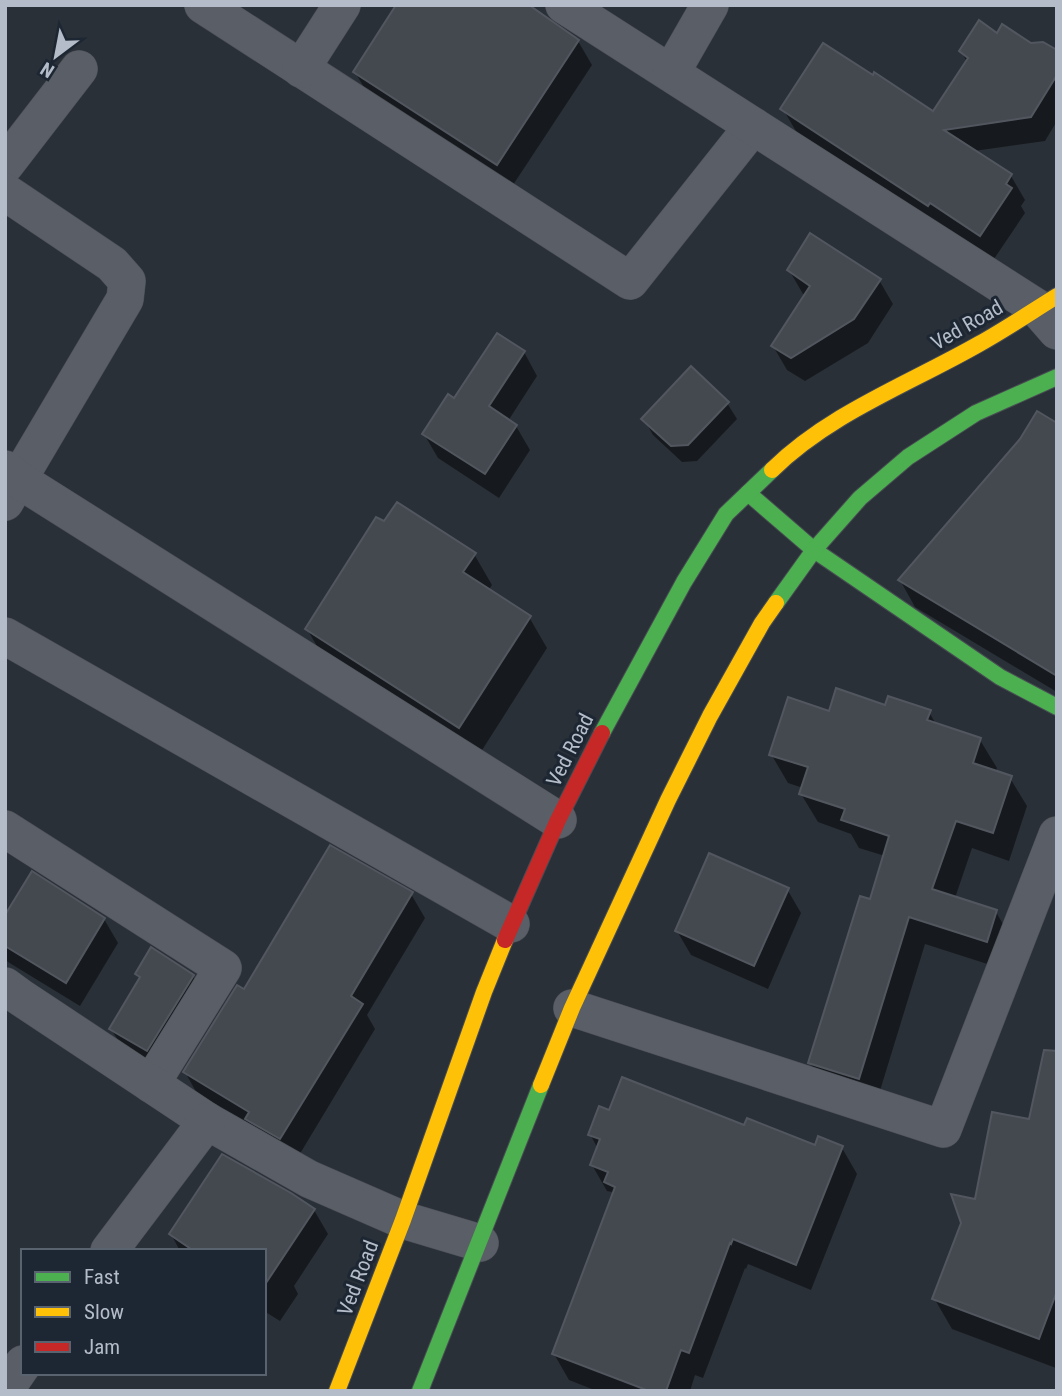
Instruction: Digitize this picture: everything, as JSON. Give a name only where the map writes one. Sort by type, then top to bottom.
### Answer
[{"type":"main road","name":"Ved Road","points":[[337,1391],[403,1220],[511,924],[601,734],[684,582],[726,514],[783,459],[840,418],[980,344],[1050,311]]},
{"type":"main road","points":[[420,1391],[572,1008],[668,800],[710,716],[762,623],[814,551],[860,498],[908,457],[976,413],[1057,377]]},
{"type":"main road","points":[[748,493],[814,551],[1000,677],[1057,707]]},
{"type":"street","points":[[203,5],[630,281],[753,126]]},
{"type":"street","points":[[301,69],[342,5]]},
{"type":"street","points":[[564,5],[1050,311]]},
{"type":"street","points":[[671,73],[710,5]]},
{"type":"street","points":[[5,165],[79,69]]},
{"type":"street","points":[[5,192],[112,264],[127,281],[125,299],[10,483],[558,820]]},
{"type":"street","points":[[5,636],[511,924]]},
{"type":"street","points":[[5,829],[223,968],[151,1084]]},
{"type":"street","points":[[572,1008],[943,1129],[1057,835]]},
{"type":"street","points":[[5,986],[207,1121],[309,1178],[403,1220],[480,1242]]},
{"type":"street","points":[[111,1249],[207,1121]]},
{"type":"building","points":[[396,5],[529,5],[579,40],[497,165],[353,72]]},
{"type":"building","points":[[979,20],[997,33],[1002,24],[1031,43],[1043,42],[1057,50],[1057,75],[1031,117],[944,130],[1012,174],[1006,184],[1012,188],[980,236],[930,203],[928,206],[780,109],[823,43],[873,75],[874,72],[933,111],[968,58],[959,51]]},
{"type":"building","points":[[810,233],[881,279],[854,319],[791,358],[771,346],[810,286],[787,270]]},
{"type":"building","points":[[497,333],[525,351],[489,406],[517,425],[485,474],[422,434],[448,394],[454,398]]},
{"type":"building","points":[[691,366],[729,402],[688,445],[671,446],[641,419]]},
{"type":"building","points":[[1037,411],[1057,423],[1057,676],[898,580],[1020,439]]},
{"type":"building","points":[[397,502],[476,553],[463,572],[531,616],[459,728],[305,629],[376,517],[384,521]]},
{"type":"building","points":[[836,688],[885,705],[888,696],[931,710],[927,720],[981,738],[973,763],[1012,776],[993,833],[956,821],[932,889],[997,910],[987,942],[909,917],[859,1079],[808,1063],[860,896],[870,899],[889,836],[841,820],[845,809],[799,794],[808,767],[769,755],[788,697],[829,711]]},
{"type":"building","points":[[330,845],[413,892],[351,996],[363,1004],[280,1139],[245,1119],[249,1112],[183,1072],[237,985],[244,989]]},
{"type":"building","points":[[709,853],[789,888],[754,966],[675,931]]},
{"type":"building","points":[[32,871],[105,918],[66,983],[5,946],[5,915]]},
{"type":"building","points":[[151,947],[194,975],[147,1051],[109,1029],[140,977],[135,974]]},
{"type":"building","points":[[1044,1050],[1057,1051],[1057,1291],[1039,1339],[932,1299],[961,1223],[951,1194],[975,1199],[992,1112],[1029,1119]]},
{"type":"building","points":[[622,1077],[744,1125],[747,1118],[815,1145],[818,1136],[843,1146],[796,1265],[733,1239],[730,1243],[689,1353],[681,1350],[666,1391],[649,1391],[552,1354],[615,1187],[604,1182],[608,1172],[590,1165],[600,1139],[588,1135],[599,1106],[609,1110]]},
{"type":"building","points":[[222,1154],[315,1209],[266,1283],[266,1249],[191,1249],[169,1234]]},
{"type":"traffic: fast","points":[[776,603],[814,550],[860,498],[908,457],[976,413],[1057,377]]},
{"type":"traffic: fast","points":[[602,733],[684,582],[726,514],[772,470]]},
{"type":"traffic: fast","points":[[748,493],[814,550],[1000,677],[1057,707]]},
{"type":"traffic: fast","points":[[420,1391],[541,1085]]},
{"type":"traffic: slow","points":[[772,470],[819,432],[845,416],[979,344],[1057,296]]},
{"type":"traffic: slow","points":[[541,1085],[572,1008],[668,800],[710,716],[776,603]]},
{"type":"traffic: slow","points":[[337,1391],[403,1220],[505,940]]},
{"type":"traffic: jam","points":[[505,940],[558,820],[602,733]]}]
